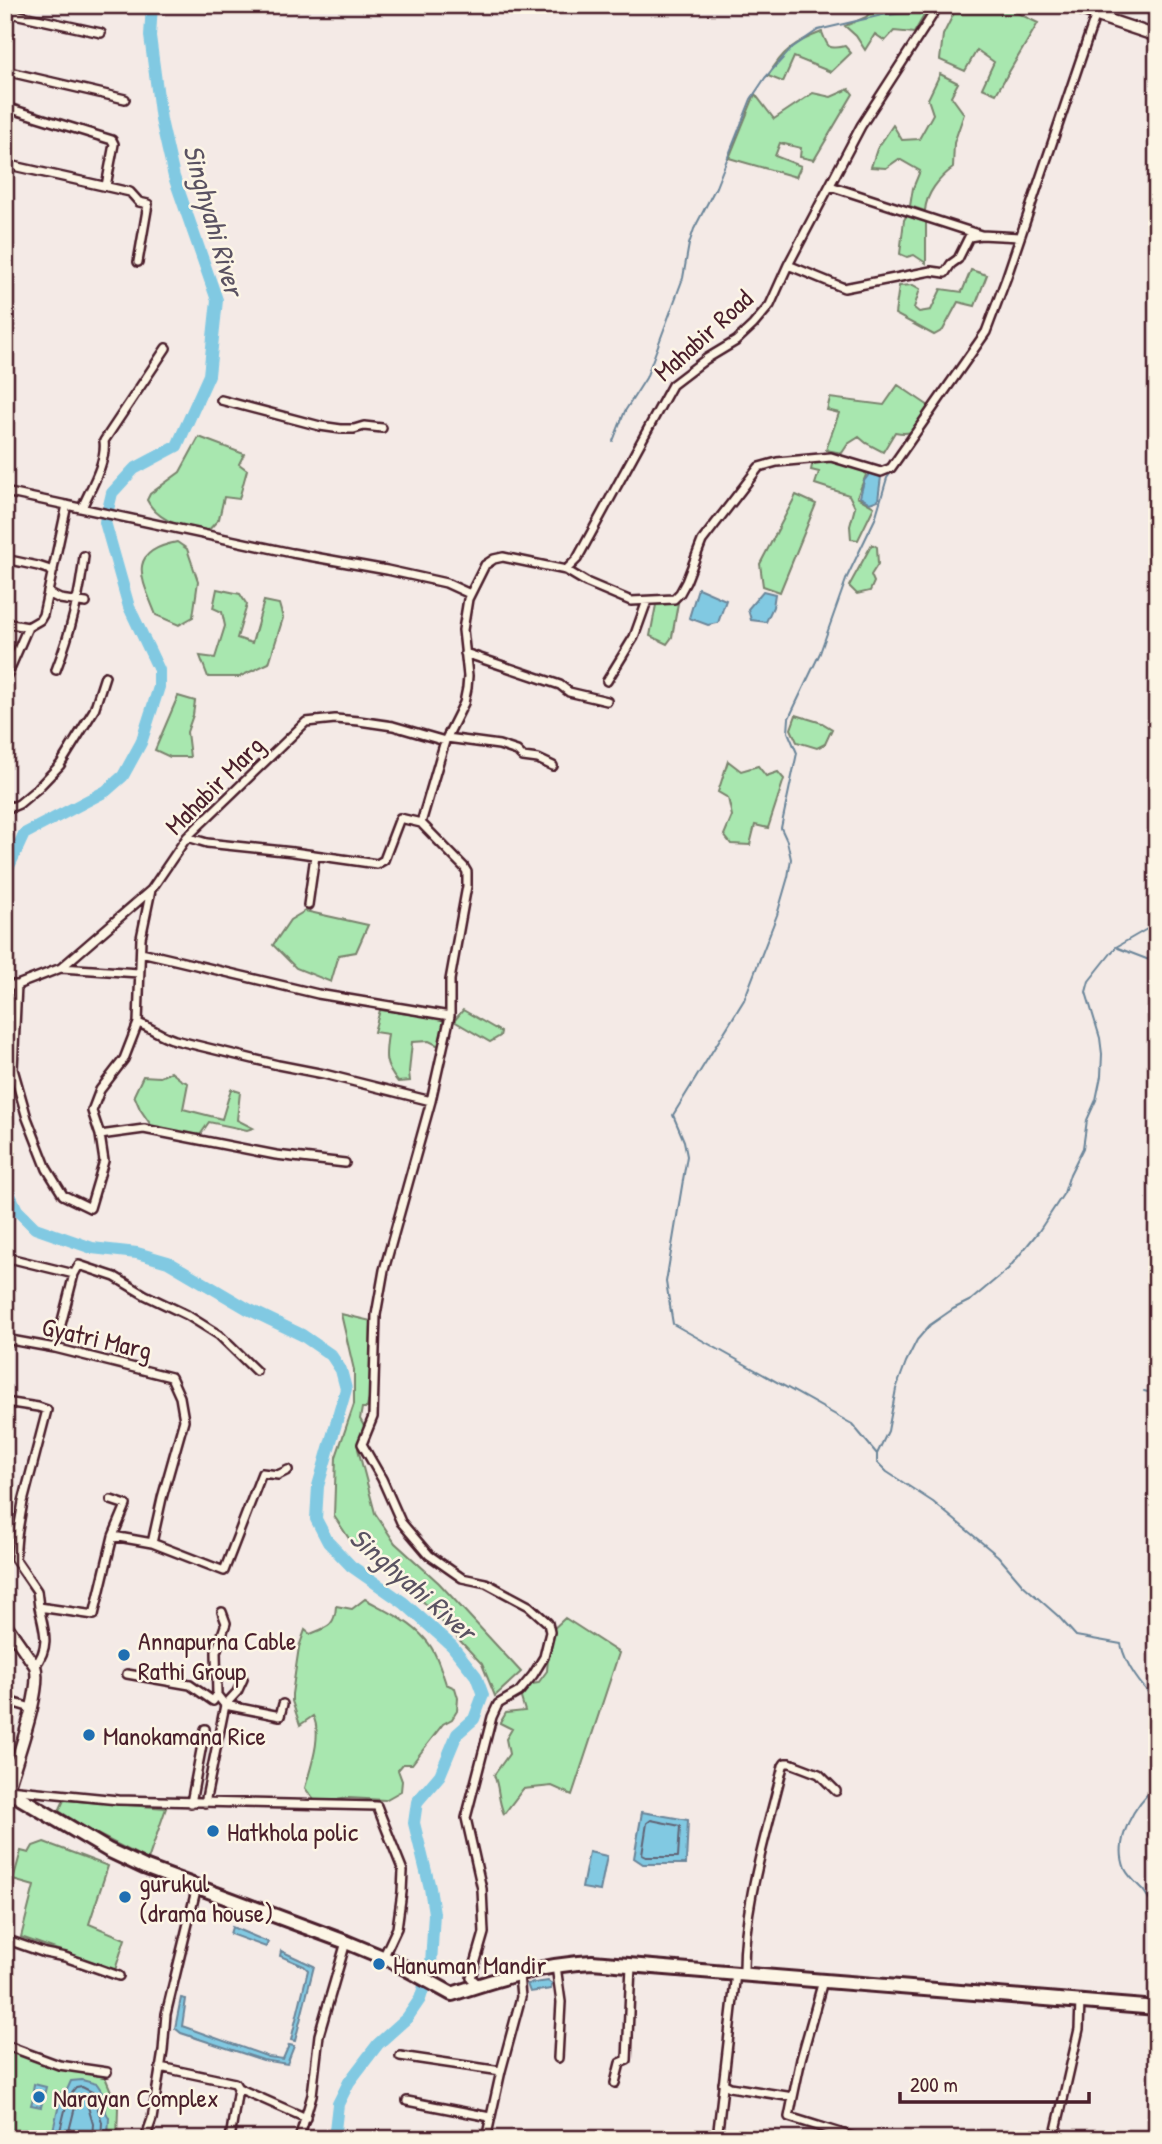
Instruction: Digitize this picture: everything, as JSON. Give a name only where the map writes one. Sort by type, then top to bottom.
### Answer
[{"type":"main road","points":[[6,1792],[108,1850],[144,1867],[346,1942],[387,1959],[452,1994],[556,1966],[592,1962],[1157,2008]]},
{"type":"street","name":"Mahabir Road","points":[[566,570],[577,559],[672,385],[706,359],[736,341],[771,305],[788,265],[867,117],[939,5]]},
{"type":"street","points":[[1066,5],[1099,8],[1157,36]]},
{"type":"street","points":[[421,823],[446,739],[464,703],[468,676],[464,619],[470,594],[485,565],[503,557],[566,570],[586,582],[631,601],[674,599],[680,593],[702,541],[760,467],[777,462],[831,457],[881,472],[891,468],[986,332],[1099,8]]},
{"type":"street","points":[[5,12],[101,33]]},
{"type":"street","points":[[5,71],[125,99]]},
{"type":"street","points":[[5,107],[112,140],[114,144],[106,186]]},
{"type":"street","points":[[5,164],[130,192],[139,202],[148,204],[138,262]]},
{"type":"street","points":[[830,186],[981,235]]},
{"type":"street","points":[[788,265],[844,288],[931,271],[946,273],[958,259],[969,237],[1020,237]]},
{"type":"street","points":[[85,509],[101,463],[104,441],[166,348]]},
{"type":"street","points":[[221,400],[320,426],[341,429],[363,426],[382,428]]},
{"type":"street","points":[[5,492],[446,583],[470,594]]},
{"type":"street","points":[[5,680],[28,627],[40,620],[67,505]]},
{"type":"street","points":[[56,670],[65,648],[82,579],[84,556]]},
{"type":"street","points":[[5,559],[52,571]]},
{"type":"street","points":[[48,593],[60,599],[86,603]]},
{"type":"street","points":[[607,681],[634,637],[647,601]]},
{"type":"street","points":[[5,623],[28,627]]},
{"type":"street","points":[[465,653],[549,681],[569,692],[607,701]]},
{"type":"street","points":[[5,804],[12,807],[19,804],[60,765],[94,710],[105,676]]},
{"type":"street","name":"Mahabir Marg","points":[[11,985],[61,968],[151,890],[187,837],[306,722],[335,719],[393,726],[446,739],[499,745],[517,751],[523,757],[538,759],[553,766]]},
{"type":"street","points":[[187,837],[207,843],[381,863],[400,818],[421,823],[467,872],[461,930],[450,980],[450,1016],[431,1101],[384,1270],[376,1315],[373,1417],[362,1444],[382,1479],[401,1522],[429,1555],[462,1578],[486,1583],[528,1606],[548,1623],[550,1632],[544,1657],[533,1675],[519,1692],[498,1704],[492,1717],[466,1818],[482,1889],[484,1933],[471,1978],[479,1985]]},
{"type":"street","points":[[308,905],[315,856]]},
{"type":"street","points":[[11,985],[13,1069],[27,1118],[47,1169],[63,1195],[90,1208],[104,1161],[100,1135],[92,1111],[100,1090],[124,1059],[138,1023],[141,938],[151,890]]},
{"type":"street","points":[[141,952],[318,994],[450,1016]]},
{"type":"street","points":[[61,968],[139,973]]},
{"type":"street","points":[[138,1023],[151,1027],[160,1036],[431,1101]]},
{"type":"street","points":[[100,1135],[144,1129],[276,1155],[345,1163]]},
{"type":"street","points":[[5,1257],[74,1273]]},
{"type":"street","points":[[55,1348],[74,1273],[79,1265],[115,1277],[187,1315],[219,1335],[256,1371]]},
{"type":"street","name":"Gyatri Marg","points":[[5,1339],[55,1348],[171,1377],[180,1397],[183,1424],[152,1543]]},
{"type":"street","points":[[5,1402],[47,1410],[23,1502],[15,1559],[37,1591],[46,1637],[43,1656],[35,1666]]},
{"type":"street","points":[[113,1536],[152,1543],[224,1571],[262,1473],[278,1475],[288,1470]]},
{"type":"street","points":[[39,1607],[94,1615],[113,1536],[126,1505],[111,1500]]},
{"type":"street","points":[[5,1536],[17,1536]]},
{"type":"street","points":[[215,1698],[216,1652],[226,1623],[222,1612]]},
{"type":"street","points":[[6,1625],[35,1666],[37,1679],[6,1792],[191,1803],[377,1806],[403,1871],[397,1928],[387,1959]]},
{"type":"street","points":[[127,1674],[190,1685],[225,1705],[280,1716],[282,1704]]},
{"type":"street","points":[[205,1803],[225,1705],[237,1692],[243,1679]]},
{"type":"street","points":[[5,1700],[31,1707]]},
{"type":"street","points":[[191,1803],[205,1729]]},
{"type":"street","points":[[717,2139],[751,1903],[783,1766],[790,1762],[818,1774],[836,1791]]},
{"type":"street","points":[[145,2139],[152,2119],[166,2014],[197,1886]]},
{"type":"street","points":[[5,1939],[119,1976]]},
{"type":"street","points":[[299,2139],[312,2095],[319,2035],[346,1942]]},
{"type":"street","points":[[615,2083],[620,2063],[627,2060],[631,1965]]},
{"type":"street","points":[[556,1966],[561,2001],[558,2058]]},
{"type":"street","points":[[486,2139],[521,1997],[519,1975]]},
{"type":"street","points":[[823,1981],[801,2059],[789,2117],[860,2139]]},
{"type":"street","points":[[1054,2139],[1079,2029],[1080,2001]]},
{"type":"street","points":[[5,2045],[59,2065],[107,2072]]},
{"type":"street","points":[[400,2056],[501,2071]]},
{"type":"street","points":[[160,2067],[235,2083],[238,2088],[306,2118]]},
{"type":"street","points":[[723,2083],[730,2087],[793,2097]]},
{"type":"street","points":[[230,2139],[238,2088]]},
{"type":"street","points":[[407,2101],[491,2118]]},
{"type":"green space","points":[[877,5],[929,7],[914,33],[894,31],[885,41],[875,34],[865,50],[845,26],[866,17]]},
{"type":"green space","points":[[955,5],[1001,5],[1038,23],[996,94],[982,88],[994,62],[977,50],[965,71],[940,60],[943,35],[957,7]]},
{"type":"green space","points":[[822,32],[829,46],[845,46],[851,53],[831,72],[794,57],[783,82],[768,76],[790,48]]},
{"type":"green space","points":[[940,74],[958,83],[951,96],[964,114],[954,143],[953,168],[934,187],[925,211],[910,206],[920,171],[899,159],[886,168],[871,167],[877,149],[893,125],[902,140],[919,139],[933,114],[928,99]]},
{"type":"green space","points":[[849,89],[853,94],[814,160],[800,157],[801,148],[780,143],[775,156],[801,166],[796,177],[729,158],[755,94],[774,119],[813,93],[831,97]]},
{"type":"green space","points":[[908,213],[926,220],[926,263],[914,255],[907,257],[900,254],[904,220]]},
{"type":"green space","points":[[971,270],[987,275],[975,306],[958,302],[943,330],[934,335],[895,314],[899,286],[913,285],[920,289],[914,308],[919,312],[931,310],[941,289],[962,292]]},
{"type":"green space","points":[[898,385],[929,406],[918,428],[909,433],[895,432],[883,452],[859,437],[848,444],[842,453],[826,450],[839,413],[827,410],[830,398],[884,405]]},
{"type":"green space","points":[[199,437],[244,454],[239,464],[247,470],[239,499],[224,497],[219,519],[205,534],[165,519],[147,500],[150,494],[180,472]]},
{"type":"green space","points":[[830,459],[862,469],[866,475],[857,497],[874,507],[858,540],[851,539],[850,526],[855,507],[849,495],[815,484],[819,472],[811,470],[813,461]]},
{"type":"green space","points":[[796,495],[816,504],[780,592],[763,586],[760,564]]},
{"type":"green space","points":[[177,542],[187,549],[198,581],[193,617],[179,625],[156,615],[146,590],[142,569],[144,560],[150,553]]},
{"type":"green space","points":[[872,544],[877,547],[878,564],[871,575],[874,582],[870,591],[857,594],[849,586]]},
{"type":"green space","points":[[217,589],[240,594],[247,605],[237,638],[252,643],[264,601],[279,604],[283,618],[269,663],[239,677],[208,677],[200,656],[215,658],[225,626],[222,612],[213,608]]},
{"type":"green space","points":[[678,603],[672,637],[667,644],[650,636],[656,605]]},
{"type":"green space","points":[[178,696],[195,701],[187,732],[190,757],[170,757],[155,750]]},
{"type":"green space","points":[[796,715],[832,729],[825,744],[817,748],[797,742],[791,729]]},
{"type":"green space","points":[[728,761],[741,771],[758,766],[766,776],[778,772],[784,779],[768,828],[755,825],[750,845],[731,844],[724,835],[732,816],[728,798],[718,792]]},
{"type":"green space","points":[[305,911],[368,925],[356,952],[339,955],[331,982],[296,968],[273,945],[290,920]]},
{"type":"green space","points":[[380,1010],[444,1019],[439,1046],[429,1041],[412,1042],[410,1081],[398,1082],[387,1065],[388,1034],[374,1032]]},
{"type":"green space","points":[[463,1010],[501,1032],[500,1036],[490,1042],[454,1021]]},
{"type":"green space","points":[[171,1072],[188,1083],[183,1109],[222,1119],[231,1089],[240,1092],[237,1120],[253,1128],[247,1130],[209,1122],[200,1135],[153,1128],[134,1095],[143,1076],[160,1077]]},
{"type":"green space","points":[[341,1314],[371,1321],[370,1393],[367,1408],[362,1408],[360,1419],[364,1426],[358,1449],[375,1513],[395,1543],[439,1583],[521,1672],[495,1696],[482,1664],[402,1579],[354,1546],[334,1516],[336,1457],[354,1404],[354,1370]]},
{"type":"green space","points":[[365,1599],[405,1621],[425,1639],[435,1655],[446,1684],[455,1688],[458,1698],[457,1711],[452,1719],[443,1724],[412,1764],[403,1764],[398,1770],[402,1781],[401,1791],[385,1800],[314,1800],[305,1788],[315,1752],[316,1724],[313,1716],[300,1725],[292,1701],[299,1647],[305,1630],[310,1634],[332,1622],[336,1606],[352,1609]]},
{"type":"green space","points":[[565,1618],[619,1653],[572,1795],[552,1786],[523,1789],[504,1814],[494,1775],[509,1754],[506,1739],[512,1729],[500,1723],[506,1713],[525,1711],[521,1698],[525,1685],[538,1683],[547,1671],[550,1632]]},
{"type":"green space","points":[[64,1800],[166,1808],[148,1860],[59,1811]]},
{"type":"green space","points":[[44,1842],[108,1866],[89,1924],[125,1939],[115,1970],[21,1937],[34,1886],[13,1880],[21,1851],[29,1853],[33,1846]]},
{"type":"green space","points":[[5,2048],[59,2068],[105,2077],[118,2108],[117,2139],[5,2139]]},
{"type":"water","points":[[870,473],[881,477],[878,500],[870,503],[860,497],[864,481]]},
{"type":"water","points":[[698,588],[726,600],[718,623],[708,625],[689,618]]},
{"type":"water","points":[[763,591],[775,594],[773,607],[766,622],[751,620],[748,609]]},
{"type":"water","points":[[642,1812],[688,1820],[686,1864],[643,1864],[634,1858]]},
{"type":"water","points":[[589,1852],[607,1856],[600,1891],[582,1888]]},
{"type":"water","points":[[232,1927],[268,1942],[266,1947],[230,1934]]},
{"type":"water","points":[[281,1951],[314,1966],[295,2041],[291,2040],[308,1970],[280,1956]]},
{"type":"water","points":[[548,1981],[552,1984],[551,1989],[530,1992],[527,1984]]},
{"type":"water","points":[[181,1998],[186,1999],[182,2026],[269,2057],[283,2059],[289,2045],[294,2046],[287,2064],[263,2060],[181,2033],[175,2028]]},
{"type":"water","points":[[82,2080],[97,2084],[103,2093],[109,2117],[108,2139],[51,2139],[62,2092],[67,2090],[71,2081]]},
{"type":"water","name":"Narayan Complex","points":[[34,2084],[46,2087],[41,2107],[31,2105]]},
{"type":"waterway","name":"Singhyahi River","points":[[5,875],[24,834],[106,791],[123,776],[141,743],[159,687],[159,670],[129,607],[105,522],[112,493],[134,469],[177,446],[209,375],[217,300],[174,177],[161,120],[150,36],[152,5]]},
{"type":"waterway","points":[[613,441],[625,411],[646,378],[683,278],[694,229],[716,187],[751,99],[765,78],[793,47],[818,30],[882,15],[928,12],[933,5]]},
{"type":"waterway","points":[[1101,13],[1108,5]]},
{"type":"waterway","points":[[971,360],[988,336],[996,316]]},
{"type":"waterway","points":[[877,1454],[852,1424],[673,1324],[666,1282],[687,1156],[673,1115],[744,1000],[777,915],[791,859],[781,828],[797,753],[788,732],[789,718],[820,653],[847,577],[875,519],[887,478],[893,470]]},
{"type":"waterway","points":[[1157,928],[1147,929],[1116,947],[1089,981],[1086,992],[1100,1038],[1101,1076],[1096,1100],[1087,1120],[1083,1148],[1064,1193],[1039,1231],[1008,1269],[971,1300],[930,1325],[917,1340],[896,1389],[888,1431],[877,1454],[877,1462],[887,1472],[933,1502],[998,1556],[1023,1585],[1076,1636],[1121,1644],[1135,1675],[1157,1702]]},
{"type":"waterway","points":[[1118,948],[1157,963]]},
{"type":"waterway","name":"Singhyahi River","points":[[5,1184],[17,1210],[35,1228],[92,1248],[137,1253],[168,1262],[248,1309],[302,1335],[331,1355],[341,1370],[346,1389],[318,1486],[316,1519],[328,1542],[351,1566],[404,1603],[452,1646],[476,1676],[483,1695],[474,1719],[457,1734],[440,1775],[417,1802],[414,1823],[434,1913],[431,1964],[420,1999],[407,2018],[378,2044],[349,2082],[338,2104],[334,2139]]},
{"type":"waterway","points":[[1144,1391],[1157,1394]]},
{"type":"waterway","points":[[1157,1785],[1134,1812],[1124,1834],[1122,1846],[1125,1869],[1157,1907]]},
{"type":"place","name":"Annapurna Cable Rathi Group","points":[[124,1655]]},
{"type":"place","name":"Manokamana Rice","points":[[89,1735]]},
{"type":"place","name":"Hatkhola polic","points":[[213,1831]]},
{"type":"place","name":"gurukul (drama house)","points":[[125,1897]]},
{"type":"place","name":"Hanuman Mandir","points":[[379,1964]]},
{"type":"place","name":"Narayan Complex","points":[[39,2097]]}]
